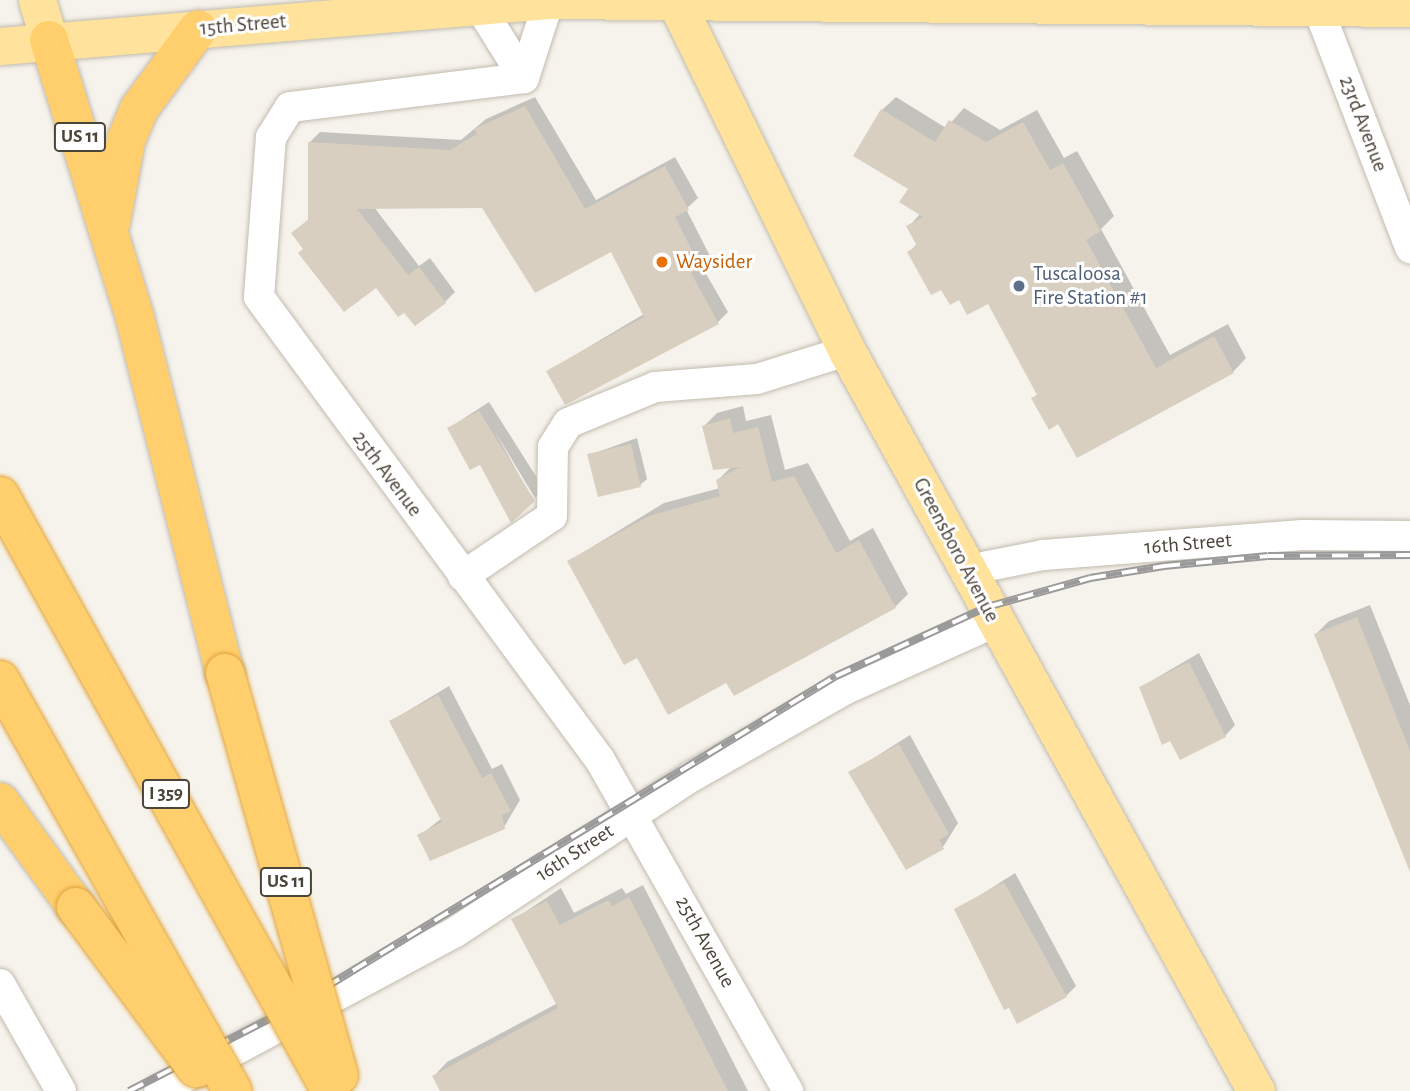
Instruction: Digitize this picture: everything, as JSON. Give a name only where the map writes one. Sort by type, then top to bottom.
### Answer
[{"type":"highway","points":[[109,234],[126,140],[155,79],[198,29]]},
{"type":"highway","name":"US 11","points":[[49,40],[109,234],[225,673],[343,1091]]},
{"type":"highway","name":"I 359","points":[[0,496],[331,1091]]},
{"type":"highway","points":[[0,680],[233,1091]]},
{"type":"highway","points":[[0,802],[214,1091]]},
{"type":"main road","name":"US 11","points":[[37,0],[49,40]]},
{"type":"main road","name":"15th Street","points":[[0,46],[550,0],[1317,4],[1410,8]]},
{"type":"main road","name":"Greensboro Avenue","points":[[675,0],[847,351],[1256,1091]]},
{"type":"street","points":[[524,78],[550,0]]},
{"type":"street","points":[[478,4],[524,78]]},
{"type":"street","name":"23rd Avenue","points":[[1317,4],[1410,248]]},
{"type":"street","name":"25th Avenue","points":[[524,78],[324,99],[290,107],[271,137],[259,297],[634,815],[788,1091]]},
{"type":"street","points":[[463,576],[552,516],[553,447],[568,423],[655,387],[757,379],[847,351]]},
{"type":"street","name":"16th Street","points":[[968,570],[1043,555],[1302,535],[1410,536]]},
{"type":"street","name":"16th Street","points":[[159,1091],[454,933],[634,815],[844,690],[995,622]]},
{"type":"street","points":[[0,984],[61,1091]]},
{"type":"building","points":[[525,106],[585,209],[665,166],[689,210],[675,217],[701,268],[691,273],[719,324],[565,405],[546,371],[644,317],[611,252],[535,293],[482,208],[357,209],[408,275],[419,267],[446,303],[415,326],[404,313],[398,317],[376,288],[344,312],[298,253],[303,249],[291,233],[308,220],[308,142],[450,150],[477,134],[474,129]]},
{"type":"building","name":"Tuscaloosa Fire Station #1","points":[[881,109],[935,142],[949,120],[986,142],[1023,122],[1050,170],[1063,163],[1101,231],[1086,240],[1156,368],[1214,336],[1234,373],[1077,458],[1058,424],[1049,430],[1031,398],[1037,395],[988,304],[967,315],[959,300],[950,305],[941,290],[931,295],[907,252],[917,246],[906,226],[923,217],[899,202],[908,189],[853,156]]},
{"type":"building","points":[[479,411],[535,501],[511,523],[480,465],[470,470],[447,428]]},
{"type":"building","points":[[730,418],[733,433],[758,427],[772,482],[794,476],[836,553],[859,540],[896,608],[734,696],[726,683],[668,715],[637,658],[624,665],[567,561],[649,516],[720,496],[716,480],[740,467],[713,470],[702,426]]},
{"type":"building","points":[[631,444],[641,487],[598,497],[587,454]]},
{"type":"building","points":[[1357,617],[1410,751],[1410,872],[1314,634]]},
{"type":"building","points":[[1189,662],[1226,737],[1180,760],[1170,741],[1162,745],[1139,687]]},
{"type":"building","points":[[438,695],[482,778],[491,773],[511,811],[502,815],[505,829],[430,861],[417,835],[442,822],[389,721]]},
{"type":"building","points":[[899,744],[949,834],[939,840],[944,849],[906,870],[848,772]]},
{"type":"building","points":[[1004,882],[1067,997],[1017,1024],[1009,1008],[1004,1010],[954,909]]},
{"type":"building","points":[[629,897],[728,1091],[440,1091],[432,1076],[558,1008],[511,919],[547,901],[560,925],[608,900],[612,906]]},
{"type":"railway","points":[[129,1091],[298,1004],[836,676],[987,607],[1090,578],[1164,566],[1268,556],[1410,555]]},
{"type":"place","name":"Waysider","points":[[662,262]]},
{"type":"place","name":"Tuscaloosa Fire Station #1","points":[[1019,286]]}]
